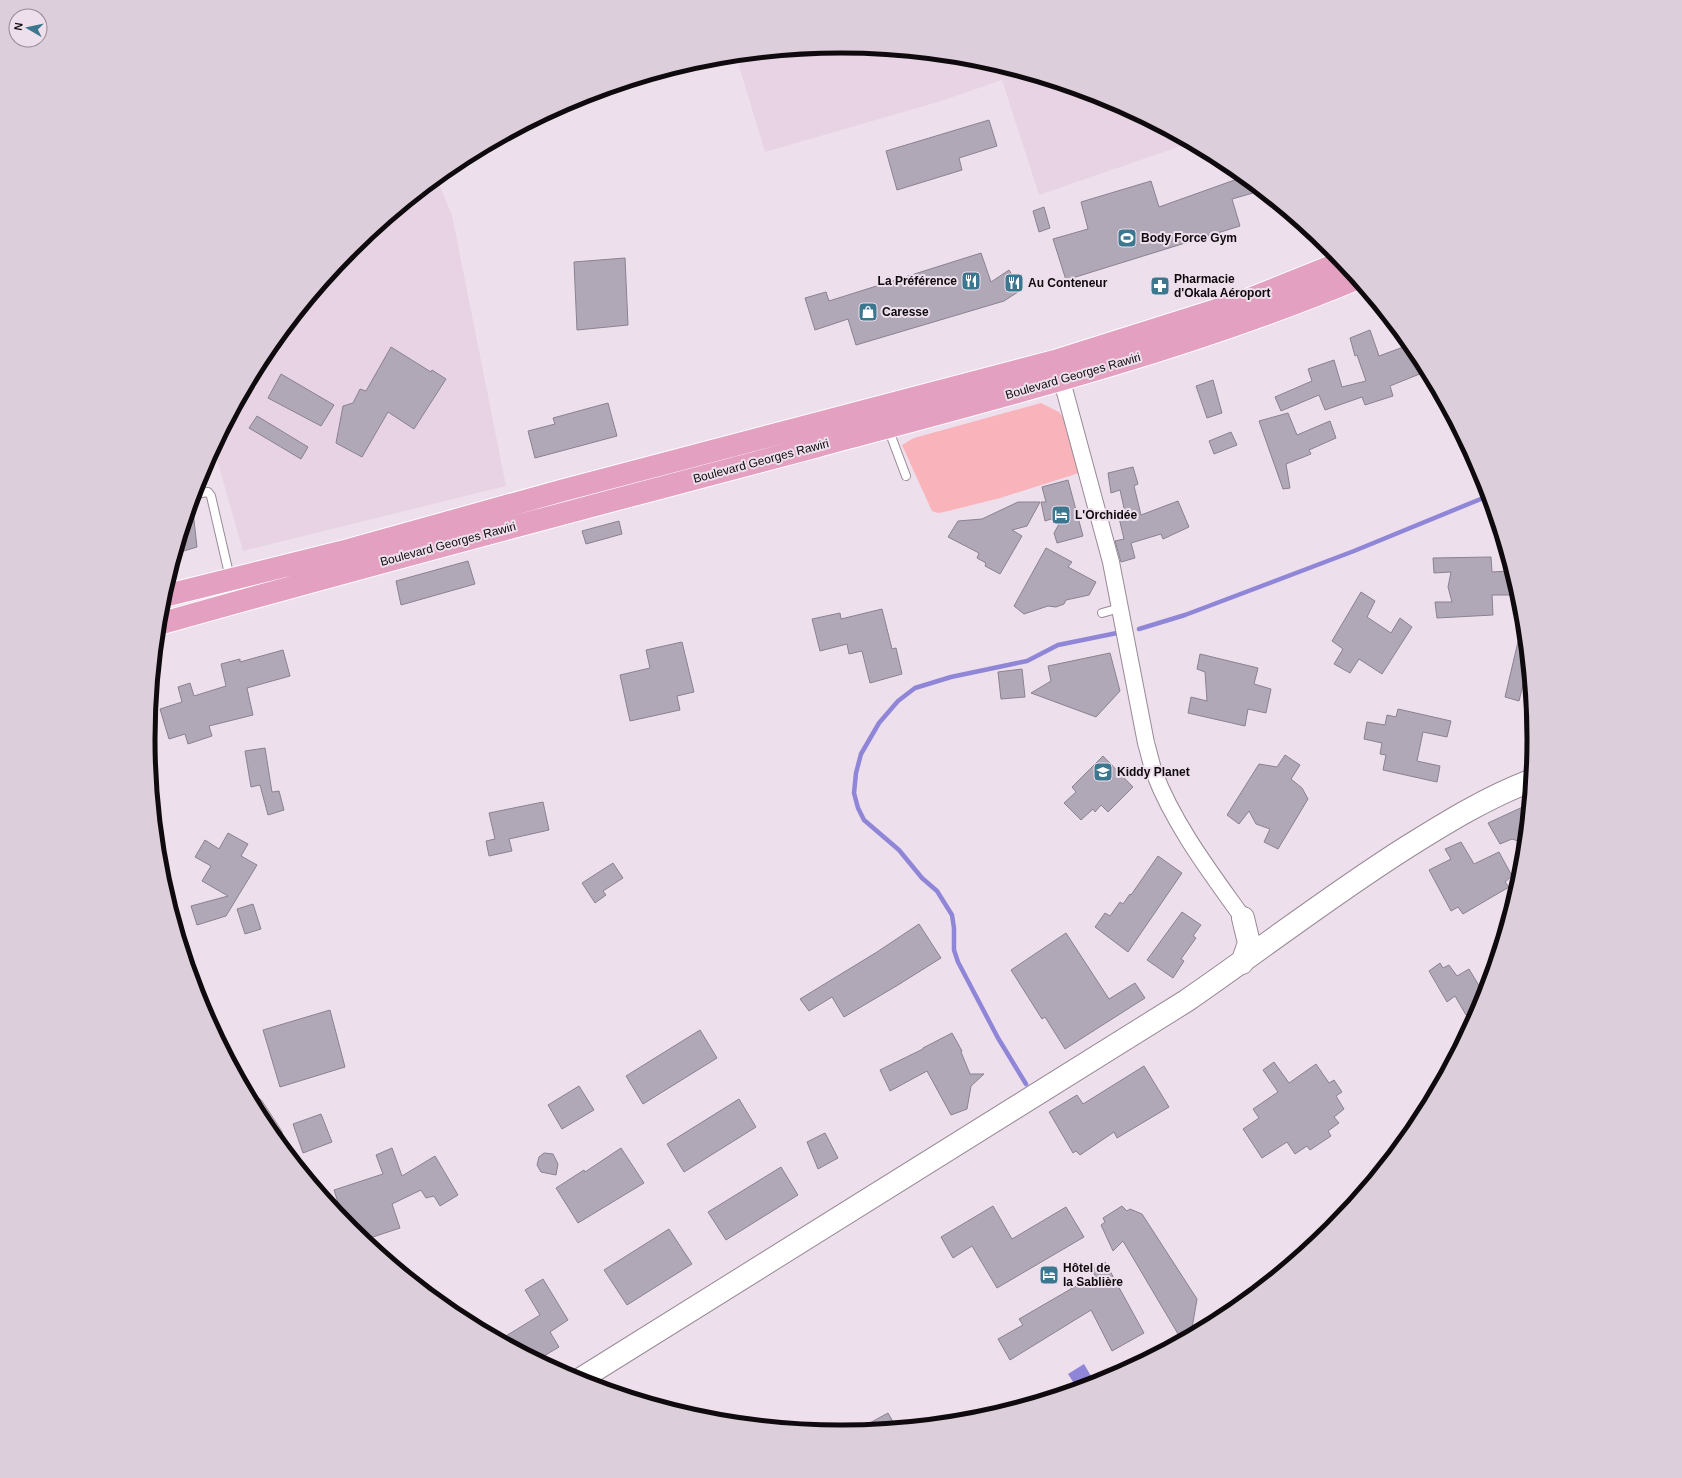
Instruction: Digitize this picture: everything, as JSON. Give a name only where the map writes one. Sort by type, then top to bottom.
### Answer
[{"type":"main road","name":"Boulevard Georges Rawiri","points":[[170,594],[231,580],[1055,361],[1245,301],[1336,264]]},
{"type":"main road","name":"Boulevard Georges Rawiri","points":[[165,622],[584,507],[1062,381],[1158,352],[1252,320],[1351,281]]},
{"type":"main road","points":[[586,1376],[1186,1001],[1242,963],[1353,883],[1432,831],[1473,807],[1526,784]]},
{"type":"main road","points":[[1243,918],[1262,933],[1281,934]]},
{"type":"main road","points":[[1242,963],[1249,943],[1243,918]]},
{"type":"street","points":[[1062,381],[1111,562],[1146,743],[1154,771],[1165,799],[1181,827],[1243,918]]},
{"type":"lane","points":[[887,427],[906,476]]},
{"type":"lane","points":[[200,493],[208,492],[212,496],[231,580]]},
{"type":"lane","points":[[1102,613],[1120,608]]},
{"type":"shaded area","points":[[841,53],[886,54],[931,59],[975,66],[1019,76],[1062,89],[1104,105],[1184,145],[1039,195],[1002,80],[938,102],[765,152],[738,61],[796,54]]},
{"type":"shaded area","points":[[439,184],[452,215],[506,486],[243,551],[216,457],[247,396],[297,321],[325,287],[356,254],[389,223]]},
{"type":"shaded area","points":[[1041,403],[1059,412],[1065,420],[1079,473],[1000,498],[944,512],[938,513],[932,511],[902,445],[914,438]]},
{"type":"shaded area","points":[[1084,1364],[1092,1378],[1075,1384],[1068,1374]]},
{"type":"building","points":[[989,120],[997,146],[959,158],[962,170],[897,190],[886,151]]},
{"type":"building","points":[[1237,179],[1255,192],[1232,199],[1240,226],[1066,280],[1053,239],[1088,229],[1081,202],[1151,181],[1159,207]]},
{"type":"building","points":[[1044,207],[1050,228],[1039,232],[1033,211]]},
{"type":"building","points":[[981,253],[991,282],[1009,270],[1021,290],[1004,301],[856,345],[848,319],[815,330],[805,298],[826,292],[829,301]]},
{"type":"building","points":[[625,258],[628,325],[577,330],[574,262]]},
{"type":"building","points":[[1370,330],[1379,356],[1403,347],[1421,374],[1390,386],[1393,396],[1365,405],[1362,397],[1325,410],[1319,395],[1281,411],[1275,397],[1312,381],[1308,369],[1334,360],[1342,387],[1366,381],[1357,355],[1355,356],[1350,338]]},
{"type":"building","points":[[391,347],[431,372],[432,370],[446,379],[414,429],[388,412],[362,457],[336,443],[343,406],[353,403],[360,389],[366,391]]},
{"type":"building","points":[[281,374],[334,405],[321,426],[268,398]]},
{"type":"building","points":[[1213,380],[1222,413],[1207,418],[1196,386]]},
{"type":"building","points":[[608,403],[617,436],[535,458],[528,431],[555,424],[553,418]]},
{"type":"building","points":[[1288,413],[1297,435],[1330,421],[1336,438],[1309,450],[1311,454],[1286,464],[1290,488],[1283,489],[1259,421]]},
{"type":"building","points":[[257,416],[308,447],[301,459],[249,428]]},
{"type":"building","points":[[1231,432],[1237,445],[1214,454],[1209,441]]},
{"type":"building","points":[[1133,467],[1138,484],[1134,486],[1141,515],[1178,501],[1189,527],[1163,539],[1161,534],[1131,543],[1135,558],[1121,562],[1115,541],[1124,539],[1119,518],[1126,517],[1120,490],[1111,493],[1108,473]]},
{"type":"building","name":"L'Orchidée","points":[[1068,480],[1083,536],[1057,543],[1054,533],[1064,515],[1045,521],[1041,502],[1046,502],[1042,487]]},
{"type":"building","points":[[1018,502],[1040,502],[1027,526],[1012,530],[1022,536],[1000,574],[985,566],[986,563],[977,558],[979,553],[948,537],[958,521],[982,519]]},
{"type":"building","points":[[193,512],[197,547],[181,552]]},
{"type":"building","points":[[619,521],[622,534],[586,544],[582,531]]},
{"type":"building","points":[[1046,548],[1072,562],[1068,567],[1096,582],[1089,595],[1066,600],[1064,604],[1056,607],[1048,606],[1024,614],[1014,606]]},
{"type":"building","points":[[1491,557],[1492,572],[1506,571],[1510,595],[1492,595],[1493,615],[1437,618],[1435,602],[1452,602],[1448,587],[1451,572],[1434,573],[1433,558]]},
{"type":"building","points":[[468,561],[475,584],[401,605],[396,581]]},
{"type":"building","points":[[1361,592],[1375,601],[1367,617],[1391,633],[1400,618],[1412,627],[1382,674],[1359,659],[1350,673],[1334,664],[1343,649],[1332,641]]},
{"type":"building","points":[[882,609],[892,649],[896,648],[902,674],[870,683],[862,651],[849,654],[847,644],[820,651],[812,619],[840,613],[841,619]]},
{"type":"building","points":[[1519,637],[1525,685],[1523,685],[1519,701],[1505,697]]},
{"type":"building","points":[[682,642],[694,692],[677,696],[680,710],[630,721],[620,675],[650,668],[646,650]]},
{"type":"building","points":[[283,650],[290,676],[247,688],[253,715],[209,726],[212,736],[188,744],[185,734],[169,739],[160,709],[182,702],[178,687],[190,683],[194,696],[226,686],[221,664],[240,659],[240,662]]},
{"type":"building","points":[[1110,653],[1120,691],[1096,717],[1031,693],[1051,681],[1048,666]]},
{"type":"building","points":[[1200,654],[1258,668],[1254,684],[1271,689],[1266,713],[1248,709],[1245,726],[1188,713],[1191,697],[1207,701],[1205,672],[1197,669]]},
{"type":"building","points":[[1022,669],[1025,697],[1001,699],[998,672]]},
{"type":"building","points":[[1398,709],[1451,721],[1447,737],[1423,732],[1417,761],[1440,766],[1437,782],[1383,770],[1386,755],[1380,754],[1382,743],[1364,739],[1367,722],[1385,725],[1387,715],[1396,717]]},
{"type":"building","points":[[265,748],[272,792],[279,791],[284,810],[268,815],[260,785],[251,787],[245,751]]},
{"type":"building","points":[[1285,755],[1300,765],[1291,779],[1302,788],[1308,799],[1278,849],[1264,842],[1270,829],[1256,824],[1249,811],[1239,824],[1227,815],[1259,764],[1277,767]]},
{"type":"building","name":"Kiddy Planet","points":[[1103,756],[1133,787],[1108,812],[1101,805],[1095,812],[1093,809],[1081,820],[1064,803],[1076,792],[1072,787]]},
{"type":"building","points":[[543,802],[549,830],[509,839],[512,851],[489,856],[486,841],[495,839],[489,813]]},
{"type":"building","points":[[1523,807],[1519,841],[1512,839],[1500,844],[1488,823]]},
{"type":"building","points":[[228,833],[248,844],[241,856],[257,865],[226,916],[197,925],[191,906],[228,896],[202,881],[211,866],[195,857],[205,840],[219,849]]},
{"type":"building","points":[[1461,842],[1474,864],[1499,852],[1512,876],[1505,882],[1509,887],[1463,914],[1458,907],[1451,911],[1429,870],[1451,859],[1445,849]]},
{"type":"building","points":[[1158,856],[1182,873],[1128,952],[1095,927],[1105,913],[1110,916],[1120,902],[1123,904],[1130,894],[1131,895]]},
{"type":"building","points":[[613,863],[623,878],[603,891],[606,895],[595,903],[582,883]]},
{"type":"building","points":[[253,904],[261,929],[245,934],[237,909]]},
{"type":"building","points":[[1182,912],[1201,925],[1193,936],[1196,938],[1181,959],[1184,961],[1173,978],[1147,960]]},
{"type":"building","points":[[919,924],[941,958],[844,1017],[832,997],[809,1011],[800,999],[877,952]]},
{"type":"building","points":[[1066,933],[1109,999],[1135,983],[1145,998],[1065,1049],[1045,1017],[1042,1019],[1011,970]]},
{"type":"building","points":[[1440,963],[1443,968],[1449,965],[1457,976],[1469,969],[1480,988],[1470,1013],[1466,1015],[1455,996],[1447,1002],[1429,971]]},
{"type":"building","points":[[330,1010],[345,1067],[280,1087],[263,1030]]},
{"type":"building","points":[[700,1030],[717,1058],[643,1104],[626,1076]]},
{"type":"building","points":[[952,1033],[962,1051],[961,1052],[970,1074],[984,1074],[971,1086],[967,1109],[951,1115],[927,1071],[890,1091],[880,1070]]},
{"type":"building","points":[[1274,1062],[1289,1083],[1316,1064],[1329,1083],[1334,1080],[1342,1092],[1336,1096],[1344,1109],[1334,1117],[1339,1123],[1328,1131],[1331,1136],[1310,1150],[1307,1146],[1295,1154],[1287,1142],[1262,1158],[1243,1129],[1259,1118],[1253,1109],[1278,1092],[1263,1070]]},
{"type":"building","points":[[1144,1066],[1169,1107],[1117,1138],[1114,1132],[1080,1155],[1076,1151],[1073,1153],[1049,1112],[1077,1095],[1083,1104]]},
{"type":"building","points":[[579,1086],[594,1110],[562,1129],[548,1105]]},
{"type":"building","points":[[739,1099],[756,1127],[684,1172],[667,1144]]},
{"type":"building","points":[[321,1114],[332,1142],[303,1153],[293,1124]]},
{"type":"building","points":[[825,1133],[838,1158],[818,1169],[807,1142]]},
{"type":"building","points":[[392,1148],[402,1176],[435,1156],[458,1195],[440,1206],[434,1196],[426,1198],[421,1190],[392,1204],[400,1228],[371,1238],[339,1206],[334,1190],[383,1174],[376,1155]]},
{"type":"building","points":[[621,1148],[644,1183],[578,1223],[556,1188],[584,1170],[585,1172]]},
{"type":"building","points":[[544,1153],[553,1154],[558,1164],[556,1175],[541,1172],[537,1165],[539,1157]]},
{"type":"building","points":[[781,1167],[798,1195],[726,1240],[708,1212]]},
{"type":"building","points":[[993,1206],[1012,1239],[1066,1207],[1084,1237],[997,1288],[972,1246],[953,1258],[941,1237]]},
{"type":"building","points":[[1122,1206],[1127,1211],[1130,1209],[1142,1214],[1197,1299],[1192,1328],[1179,1336],[1123,1241],[1113,1251],[1101,1225],[1105,1222],[1103,1218]]},
{"type":"building","points":[[669,1229],[692,1264],[627,1305],[604,1270]]},
{"type":"building","points":[[1105,1262],[1144,1333],[1112,1351],[1091,1310],[1010,1360],[998,1339],[1023,1325],[1019,1319],[1095,1275],[1091,1270]]},
{"type":"building","points":[[543,1279],[568,1320],[550,1332],[559,1347],[543,1356],[505,1337],[540,1315],[525,1290]]},
{"type":"building","points":[[888,1413],[894,1423],[886,1424],[867,1424]]},
{"type":"waterway","points":[[1139,629],[1185,615],[1354,551],[1483,498]]},
{"type":"waterway","points":[[1026,1084],[998,1038],[958,962],[954,950],[954,928],[952,915],[937,891],[922,878],[899,850],[864,820],[858,808],[854,793],[856,773],[861,754],[879,723],[898,701],[915,688],[951,677],[1027,661],[1058,645],[1117,633]]},
{"type":"place","name":"Body Force Gym","points":[[1127,238]]},
{"type":"place","name":"La Préférence","points":[[971,281]]},
{"type":"place","name":"Au Conteneur","points":[[1014,283]]},
{"type":"place","name":"Pharmacie d'Okala Aéroport","points":[[1160,286]]},
{"type":"place","name":"Caresse","points":[[868,312]]},
{"type":"place","name":"L'Orchidée","points":[[1061,515]]},
{"type":"place","name":"Kiddy Planet","points":[[1103,772]]},
{"type":"place","name":"Hôtel de la Sablière","points":[[1049,1275]]}]
